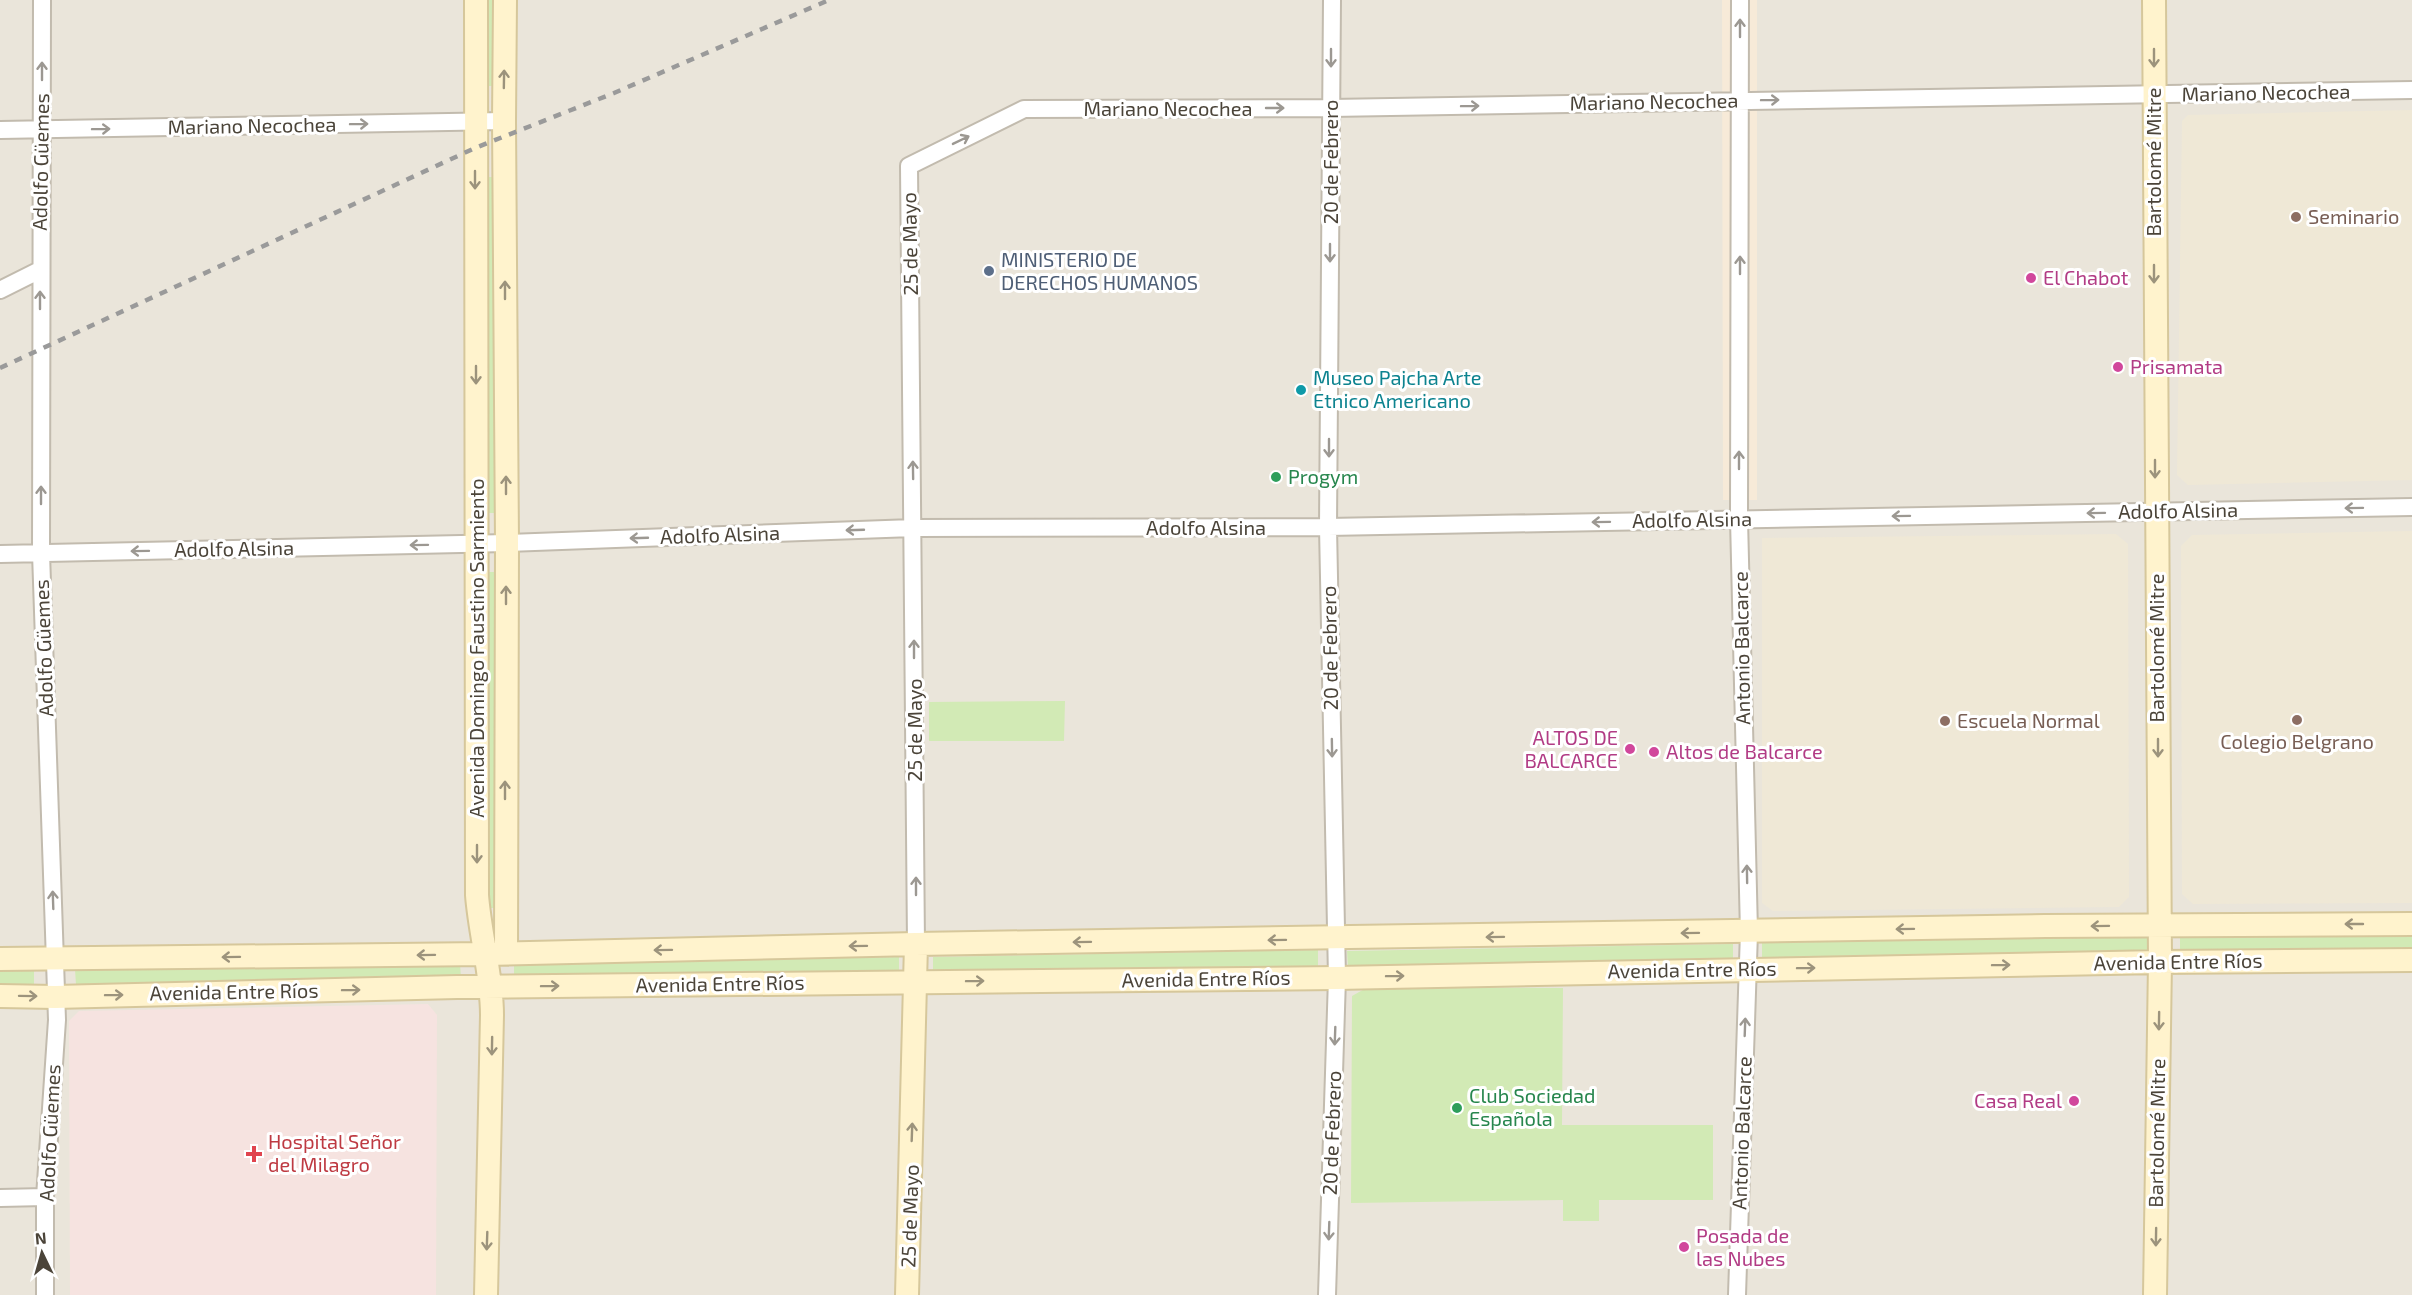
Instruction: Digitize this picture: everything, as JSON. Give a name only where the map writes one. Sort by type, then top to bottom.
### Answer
[{"type":"main road","name":"Avenida Domingo Faustino Sarmiento","points":[[476,0],[477,895],[496,954]]},
{"type":"main road","name":"Avenida Domingo Faustino Sarmiento","points":[[486,1295],[492,987],[496,954],[507,543],[505,0]]},
{"type":"main road","name":"Bartolomé Mitre","points":[[2154,0],[2160,962],[2155,1295]]},
{"type":"main road","name":"Avenida Entre Ríos","points":[[0,959],[496,954],[916,944],[2159,925],[2412,924]]},
{"type":"main road","name":"25 de Mayo","points":[[907,1295],[916,944]]},
{"type":"main road","name":"Avenida Entre Ríos","points":[[0,996],[55,997],[492,987],[1337,978],[2160,962],[2412,960]]},
{"type":"street","name":"Adolfo Güemes","points":[[42,0],[41,553],[57,1020],[45,1197],[45,1295]]},
{"type":"street","name":"20 de Febrero","points":[[1327,1295],[1337,978],[1328,527],[1332,0]]},
{"type":"street","name":"Antonio Balcarce","points":[[1737,1295],[1749,932],[1739,519],[1740,0]]},
{"type":"street","name":"Mariano Necochea","points":[[909,166],[1024,109],[1331,108],[2412,90]]},
{"type":"street","name":"Mariano Necochea","points":[[0,130],[504,121]]},
{"type":"street","name":"25 de Mayo","points":[[909,166],[916,944]]},
{"type":"street","points":[[0,290],[40,270]]},
{"type":"street","name":"Adolfo Alsina","points":[[0,554],[477,544],[914,528],[1328,527],[2412,507]]},
{"type":"street","points":[[0,1198],[45,1197]]},
{"type":"shaded area","points":[[0,0],[2412,0],[2412,1295],[0,1295]]},
{"type":"shaded area","points":[[1722,0],[1757,0],[1757,500],[1723,500]]},
{"type":"shaded area","name":"Seminario","points":[[2412,110],[2412,480],[2188,485],[2177,475],[2182,121],[2188,115]]},
{"type":"shaded area","name":"Colegio Belgrano","points":[[2412,531],[2412,903],[2193,904],[2182,894],[2181,546],[2192,535]]},
{"type":"shaded area","name":"Escuela Normal","points":[[2116,534],[2128,544],[2129,897],[2119,907],[1773,911],[1762,903],[1762,538]]},
{"type":"shaded area","name":"Hospital Señor del Milagro","points":[[428,1004],[437,1015],[436,1295],[70,1295],[69,1021],[79,1011]]},
{"type":"green space","points":[[486,0],[494,0],[494,86],[485,86]]},
{"type":"green space","points":[[486,177],[494,177],[495,513],[487,513]]},
{"type":"green space","points":[[487,572],[495,572],[497,908],[489,908]]},
{"type":"green space","points":[[1065,701],[1064,741],[929,741],[929,702]]},
{"type":"green space","points":[[2412,934],[2412,950],[2180,953],[2180,937]]},
{"type":"green space","points":[[2147,936],[2147,952],[1762,959],[1762,943]]},
{"type":"green space","points":[[1733,944],[1733,960],[1348,967],[1347,951]]},
{"type":"green space","points":[[1318,950],[1318,966],[933,973],[933,957]]},
{"type":"green space","points":[[899,957],[899,973],[514,979],[514,963]]},
{"type":"green space","points":[[460,963],[461,979],[76,985],[75,969]]},
{"type":"green space","points":[[34,968],[34,984],[0,985],[0,969]]},
{"type":"green space","name":"Club Sociedad Española","points":[[1368,987],[1563,988],[1562,1125],[1713,1125],[1713,1200],[1599,1200],[1599,1221],[1563,1221],[1563,1200],[1351,1203],[1352,996]]},
{"type":"railway","points":[[0,368],[475,148],[614,93],[829,0]]},
{"type":"place","name":"Seminario","points":[[2296,217]]},
{"type":"place","name":"MINISTERIO DE DERECHOS HUMANOS","points":[[989,271]]},
{"type":"place","name":"El Chabot","points":[[2031,278]]},
{"type":"place","name":"Prisamata","points":[[2118,367]]},
{"type":"place","name":"Museo Pajcha Arte Etnico Americano","points":[[1301,390]]},
{"type":"place","name":"Progym","points":[[1276,477]]},
{"type":"place","name":"Colegio Belgrano","points":[[2297,720]]},
{"type":"place","name":"Escuela Normal","points":[[1945,721]]},
{"type":"place","name":"ALTOS DE BALCARCE","points":[[1630,749]]},
{"type":"place","name":"Altos de Balcarce","points":[[1654,752]]},
{"type":"place","name":"Casa Real","points":[[2074,1101]]},
{"type":"place","name":"Club Sociedad Española","points":[[1457,1108]]},
{"type":"place","name":"Hospital Señor del Milagro","points":[[254,1154]]},
{"type":"place","name":"Posada de las Nubes","points":[[1684,1247]]}]
